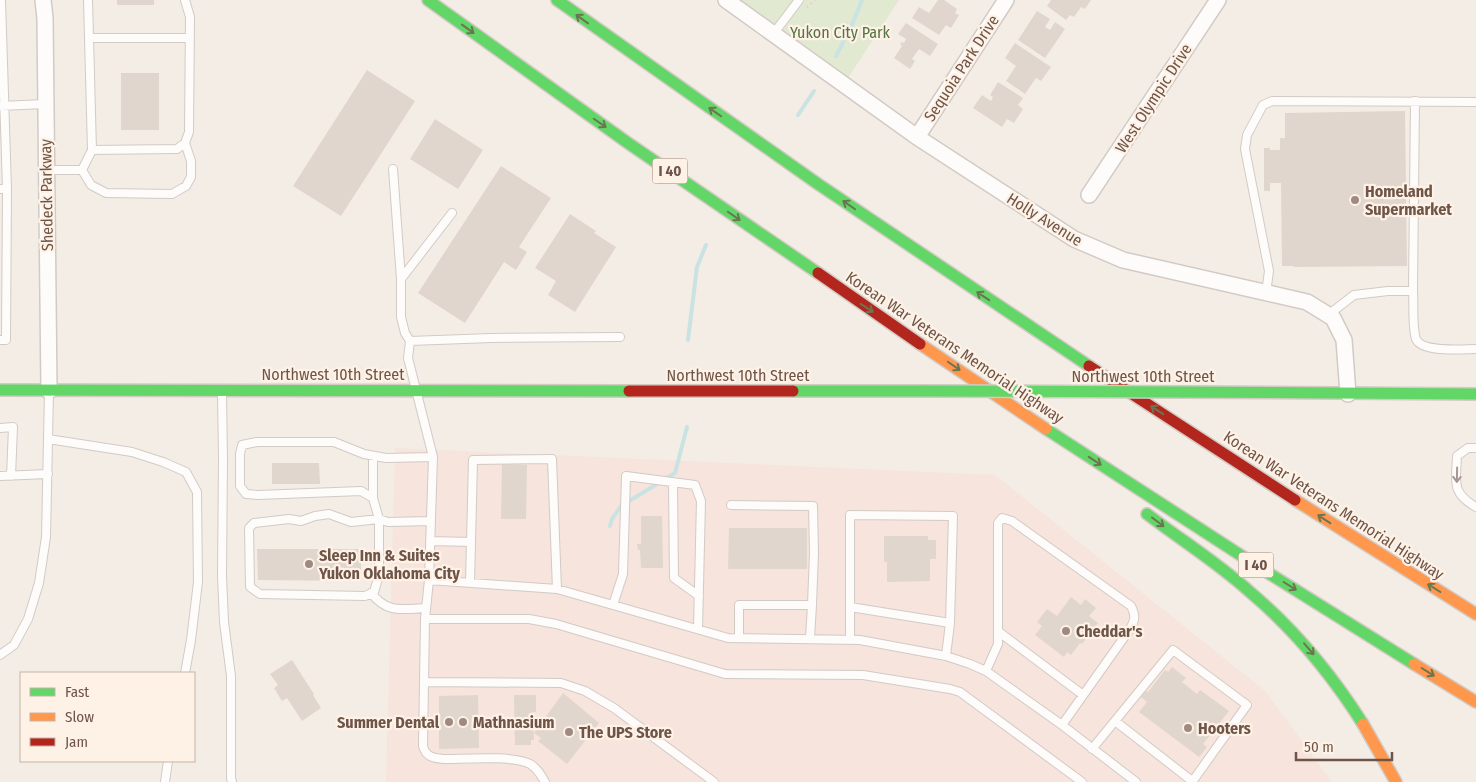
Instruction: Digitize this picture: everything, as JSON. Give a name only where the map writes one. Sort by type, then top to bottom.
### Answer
[{"type":"main road","name":"Korean War Veterans Memorial Highway","points":[[428,0],[628,143],[1039,425],[1266,571],[1476,702]]},
{"type":"main road","name":"Korean War Veterans Memorial Highway","points":[[557,0],[652,69],[903,243],[1365,546],[1476,614]]},
{"type":"main road","name":"Northwest 10th Street","points":[[0,390],[927,391],[1476,394]]},
{"type":"main road","points":[[1039,425],[1091,473]]},
{"type":"main road","points":[[1138,508],[1249,591],[1303,643],[1338,685],[1365,724],[1396,782]]},
{"type":"street","name":"Shedeck Parkway","points":[[43,0],[45,18],[49,391]]},
{"type":"street","name":"Holly Avenue","points":[[726,0],[917,137],[1074,239],[1123,260],[1307,302],[1333,318],[1344,340],[1348,394]]},
{"type":"street","name":"Sequoia Park Drive","points":[[917,137],[1006,0]]},
{"type":"street","name":"West Olympic Drive","points":[[1089,195],[1218,0]]},
{"type":"lane","points":[[82,170],[92,150],[88,0]]},
{"type":"lane","points":[[92,150],[177,149],[185,143],[189,132],[190,38],[190,16],[185,0]]},
{"type":"lane","points":[[774,33],[799,0]]},
{"type":"lane","points":[[0,340],[6,340],[1,2]]},
{"type":"lane","points":[[89,38],[190,38]]},
{"type":"lane","points":[[1266,293],[1269,271],[1245,149],[1247,135],[1263,104],[1272,101],[1476,102]]},
{"type":"lane","points":[[1415,101],[1413,291],[1415,333],[1418,342],[1428,348],[1476,349]]},
{"type":"lane","points":[[2,106],[45,104]]},
{"type":"lane","points":[[82,170],[91,185],[106,193],[172,194],[186,186],[191,177],[191,161],[185,143]]},
{"type":"lane","points":[[393,169],[401,279],[401,317],[405,332],[410,341],[408,358],[433,457],[429,580],[425,618],[425,753],[431,757],[443,759],[514,760],[529,764],[539,772],[545,782]]},
{"type":"lane","points":[[46,170],[82,170]]},
{"type":"lane","points":[[401,279],[452,213]]},
{"type":"lane","points":[[1328,315],[1354,296],[1388,291],[1413,291]]},
{"type":"lane","points":[[410,341],[491,338],[620,338]]},
{"type":"lane","points":[[0,655],[14,645],[28,618],[40,582],[46,537],[49,391]]},
{"type":"lane","points":[[222,391],[222,576],[224,622],[231,676],[232,782]]},
{"type":"lane","points":[[0,428],[13,427],[12,476]]},
{"type":"lane","points":[[48,439],[132,452],[186,472],[197,492],[198,582],[185,672]]},
{"type":"lane","points":[[373,498],[360,491],[246,494],[240,486],[240,454],[242,445],[257,442],[334,442],[364,454],[386,458],[433,457]]},
{"type":"lane","points":[[1476,448],[1468,448],[1457,456],[1456,483],[1459,494],[1476,507]]},
{"type":"lane","points":[[373,456],[373,498],[379,519],[379,575],[374,592],[365,596],[260,594],[250,587],[249,528],[254,523],[289,519],[301,521],[329,514],[351,522],[379,519],[388,522],[431,521]]},
{"type":"lane","points":[[470,583],[473,460],[552,459],[557,589]]},
{"type":"lane","points":[[0,476],[48,474]]},
{"type":"lane","points":[[613,605],[623,574],[626,476],[695,485],[701,501],[698,630]]},
{"type":"lane","points":[[673,482],[674,578],[699,596]]},
{"type":"lane","points":[[731,505],[813,506],[814,553],[810,638]]},
{"type":"lane","points":[[850,640],[850,515],[953,516],[950,624],[946,656]]},
{"type":"lane","points":[[986,671],[998,644],[998,523],[1002,518],[1012,521],[1131,606],[1135,613],[1135,621],[1062,725]]},
{"type":"lane","points":[[430,541],[472,542]]},
{"type":"lane","points":[[429,580],[557,589],[728,638],[860,640],[946,656],[986,671],[1062,725],[1136,782]]},
{"type":"lane","points":[[370,594],[380,605],[394,609],[426,608]]},
{"type":"lane","points":[[739,638],[739,605],[812,605]]},
{"type":"lane","points":[[850,607],[950,624]]},
{"type":"lane","points":[[425,618],[529,619],[556,624],[725,674],[863,675],[950,689],[960,692],[1082,782]]},
{"type":"lane","points":[[999,632],[1083,695]]},
{"type":"lane","points":[[1092,749],[1173,650],[1248,705],[1192,781],[1115,721]]},
{"type":"lane","points":[[425,682],[561,683],[585,690],[614,708],[714,782]]},
{"type":"lane","points":[[165,782],[168,762]]},
{"type":"shaded area","points":[[395,448],[995,475],[1265,691],[1332,782],[386,782]]},
{"type":"green space","name":"Yukon City Park","points":[[740,0],[899,0],[848,78]]},
{"type":"building","points":[[117,0],[154,0],[154,5],[117,5]]},
{"type":"building","points":[[938,0],[944,0],[957,9],[955,13],[959,15],[951,28],[946,25],[939,35],[912,18],[919,7],[929,13]]},
{"type":"building","points":[[1051,0],[1091,0],[1085,9],[1081,7],[1074,17],[1070,15],[1066,20],[1047,6]]},
{"type":"building","points":[[1037,11],[1050,19],[1045,27],[1050,30],[1055,22],[1065,29],[1045,58],[1018,40]]},
{"type":"building","points":[[906,23],[938,44],[930,56],[919,49],[912,59],[915,61],[910,69],[894,58],[902,46],[900,44],[904,43],[906,39],[898,34]]},
{"type":"building","points":[[1015,43],[1051,67],[1041,81],[1036,78],[1025,94],[1006,81],[1016,66],[1005,58]]},
{"type":"building","points":[[367,70],[415,101],[341,216],[293,186]]},
{"type":"building","points":[[121,73],[159,73],[159,130],[121,130]]},
{"type":"building","points":[[998,82],[1023,98],[1018,105],[1023,109],[1014,123],[1007,119],[1002,127],[973,108],[982,95],[991,101],[993,97],[990,95]]},
{"type":"building","points":[[1405,111],[1407,266],[1282,266],[1281,183],[1270,183],[1270,191],[1264,191],[1264,148],[1280,150],[1280,138],[1285,138],[1285,113]]},
{"type":"building","points":[[435,119],[483,150],[458,189],[410,159]]},
{"type":"building","points":[[501,166],[551,198],[519,247],[527,252],[516,270],[504,262],[465,323],[418,293]]},
{"type":"building","points":[[570,214],[616,247],[575,312],[548,295],[556,281],[535,268]]},
{"type":"building","points":[[272,463],[319,463],[320,484],[272,484]]},
{"type":"building","points":[[502,464],[527,465],[526,519],[501,519]]},
{"type":"building","points":[[641,516],[662,516],[663,568],[641,568],[640,550],[638,550],[637,544],[641,544]]},
{"type":"building","points":[[729,528],[807,528],[807,569],[728,569]]},
{"type":"building","points":[[884,536],[928,536],[928,540],[936,540],[936,559],[930,559],[930,581],[887,582],[887,562],[884,562]]},
{"type":"building","name":"Sleep Inn & Suites Yukon Oklahoma City","points":[[257,549],[361,549],[361,581],[258,580]]},
{"type":"building","name":"Cheddar's","points":[[1071,597],[1081,605],[1085,599],[1096,608],[1089,616],[1098,623],[1071,655],[1067,652],[1064,657],[1035,635],[1042,626],[1037,622],[1047,609],[1057,616]]},
{"type":"building","points":[[292,660],[321,708],[302,721],[287,698],[282,701],[274,688],[278,685],[270,674]]},
{"type":"building","name":"Hooters","points":[[1172,667],[1186,678],[1182,682],[1197,694],[1200,690],[1229,711],[1203,744],[1207,747],[1199,757],[1139,712],[1147,702],[1141,697],[1146,691],[1148,692],[1165,670],[1168,672]]},
{"type":"building","points":[[563,693],[599,723],[567,764],[538,741],[541,738],[534,733]]},
{"type":"building","points":[[478,695],[479,748],[439,749],[439,696]]},
{"type":"building","points":[[514,695],[536,695],[536,712],[533,712],[534,740],[531,740],[531,745],[515,745]]},
{"type":"waterway","points":[[836,56],[862,0]]},
{"type":"waterway","points":[[798,115],[814,91]]},
{"type":"waterway","points":[[688,340],[697,267],[706,245]]},
{"type":"waterway","points":[[610,526],[612,519],[621,506],[675,473],[687,427]]},
{"type":"traffic: fast","points":[[428,0],[628,143],[818,273]]},
{"type":"traffic: fast","points":[[557,0],[818,184],[1089,366]]},
{"type":"traffic: fast","points":[[0,390],[629,391]]},
{"type":"traffic: fast","points":[[793,391],[927,391]]},
{"type":"traffic: fast","points":[[927,391],[1182,392]]},
{"type":"traffic: fast","points":[[1182,392],[1476,394]]},
{"type":"traffic: fast","points":[[1046,429],[1265,571],[1414,664]]},
{"type":"traffic: fast","points":[[1147,514],[1238,581],[1267,607],[1312,654],[1339,688],[1363,724]]},
{"type":"traffic: slow","points":[[920,344],[1046,429]]},
{"type":"traffic: slow","points":[[1295,500],[1476,614]]},
{"type":"traffic: slow","points":[[1414,664],[1476,702]]},
{"type":"traffic: slow","points":[[1363,724],[1396,782]]},
{"type":"traffic: jam","points":[[818,273],[920,344]]},
{"type":"traffic: jam","points":[[1089,366],[1295,500]]},
{"type":"traffic: jam","points":[[629,391],[793,391]]},
{"type":"place","name":"Homeland Supermarket","points":[[1355,200]]},
{"type":"place","name":"Sleep Inn & Suites Yukon Oklahoma City","points":[[309,564]]},
{"type":"place","name":"Cheddar's","points":[[1066,631]]},
{"type":"place","name":"Summer Dental","points":[[449,722]]},
{"type":"place","name":"Mathnasium","points":[[463,722]]},
{"type":"place","name":"Hooters","points":[[1188,728]]},
{"type":"place","name":"The UPS Store","points":[[569,732]]}]
